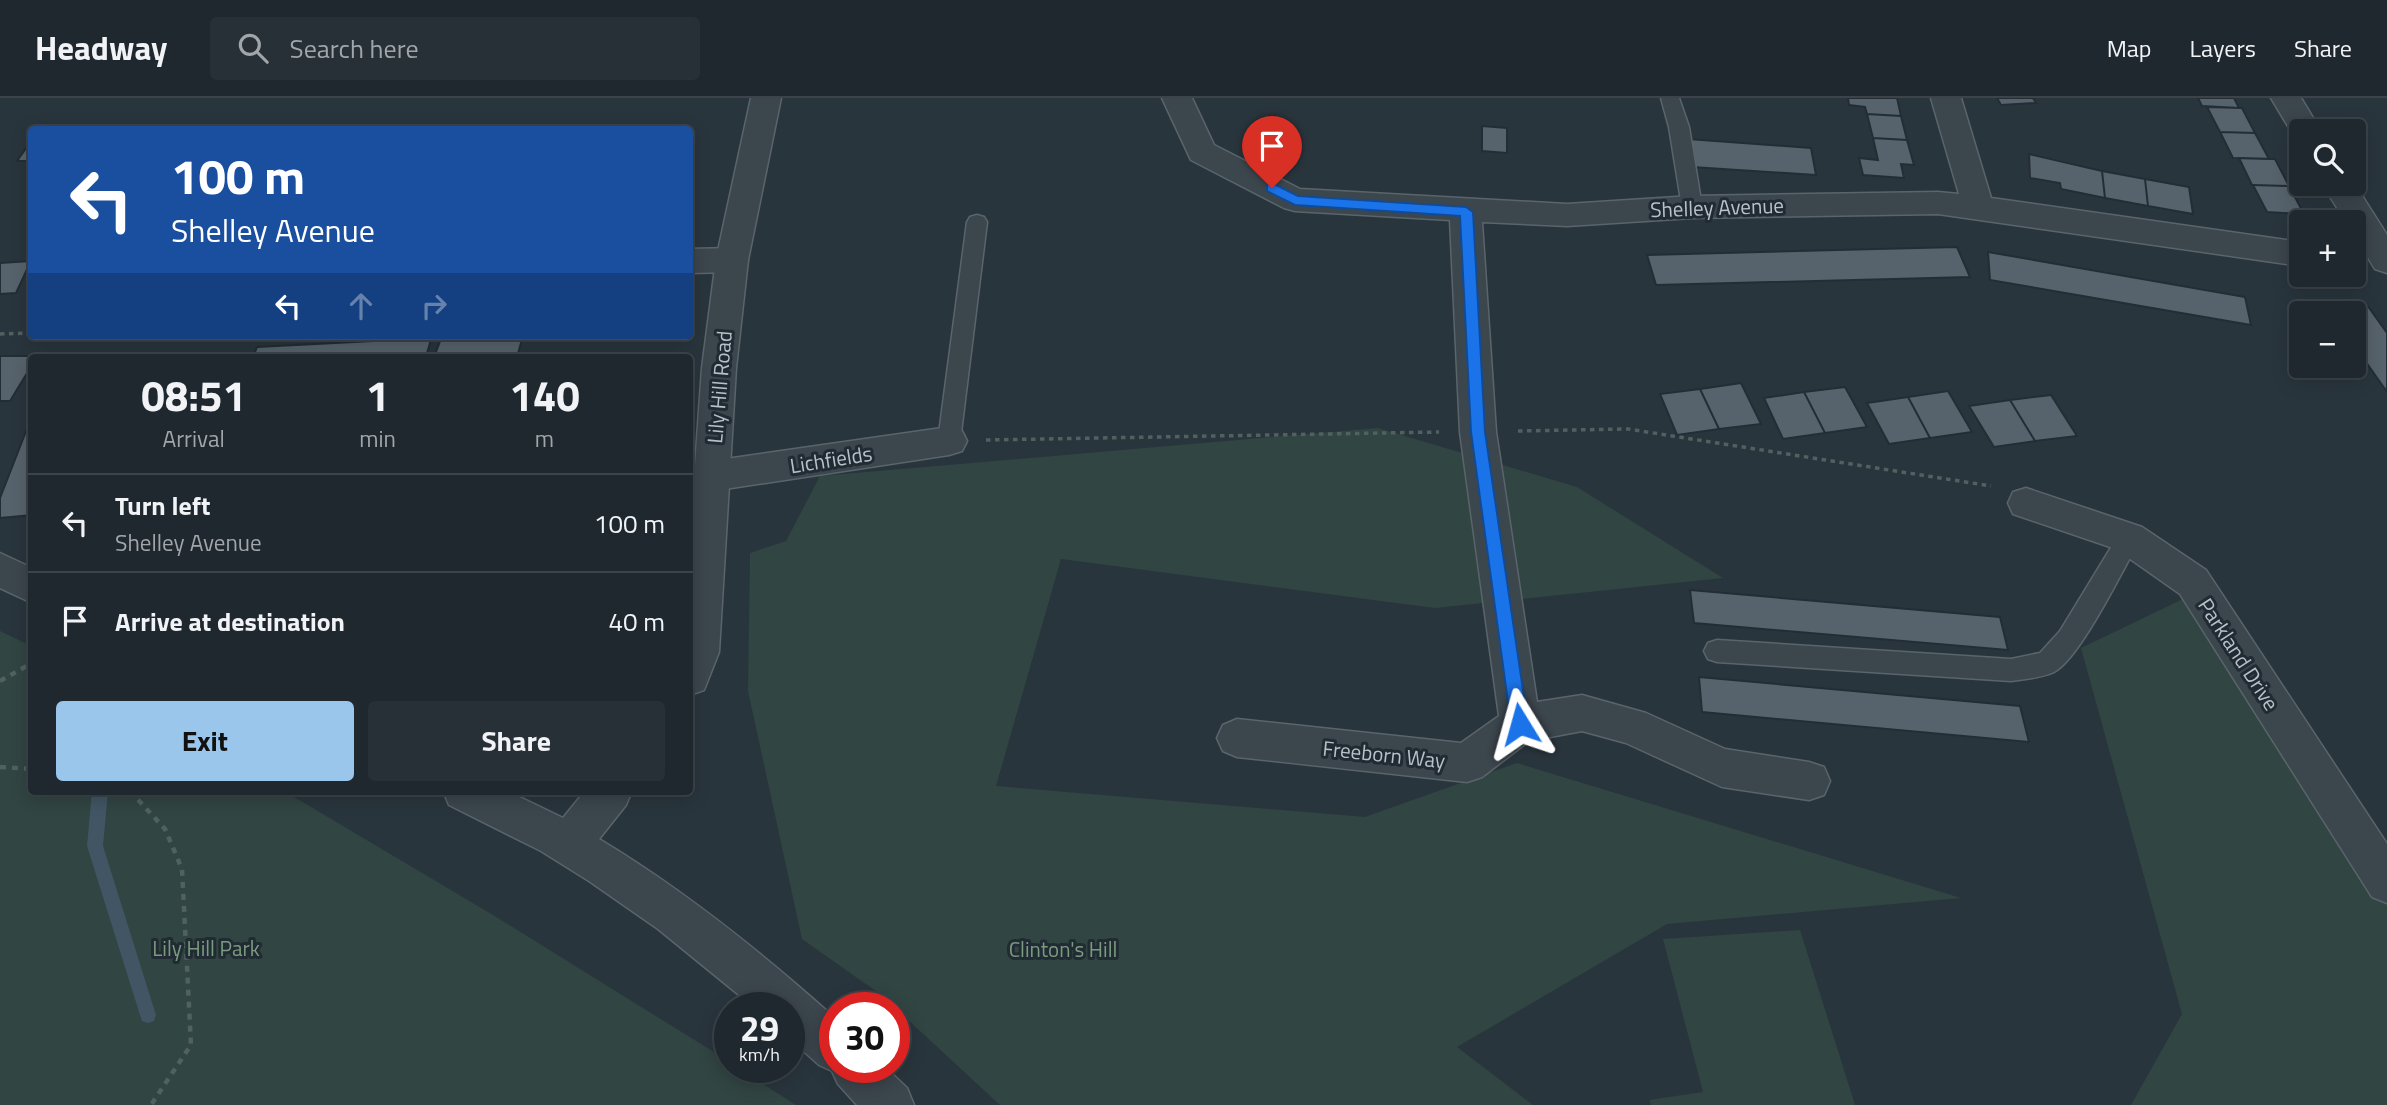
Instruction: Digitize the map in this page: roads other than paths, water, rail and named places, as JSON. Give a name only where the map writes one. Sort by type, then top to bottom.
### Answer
[{"type":"street","name":"Lily Hill Road","points":[[693,669],[699,652],[699,520],[712,477],[719,368],[732,260],[766,98]]},
{"type":"street","name":"Shelley Avenue","points":[[1177,98],[1202,152],[1295,200],[1466,212],[1567,215],[1692,207],[1938,204],[1978,207],[2289,252]]},
{"type":"street","points":[[1946,98],[1978,207]]},
{"type":"street","points":[[2286,98],[2299,119]]},
{"type":"street","points":[[2343,196],[2374,257]]},
{"type":"street","points":[[1466,212],[1478,432],[1520,724]]},
{"type":"street","points":[[693,261],[732,260]]},
{"type":"street","name":"Lichfields","points":[[712,477],[949,440]]},
{"type":"street","name":"Parkland Drive","points":[[2026,503],[2129,538],[2193,582],[2387,882]]},
{"type":"street","points":[[0,569],[28,585]]},
{"type":"street","name":"Freeborn Way","points":[[1237,738],[1467,763],[1520,724],[1582,713],[1632,726],[1722,768],[1808,781]]},
{"type":"street","points":[[472,795],[569,844],[656,901],[774,992],[819,1034]]},
{"type":"street","points":[[569,844],[608,795]]},
{"type":"street","points":[[869,1083],[890,1105]]},
{"type":"lane","points":[[1670,98],[1679,127],[1692,207]]},
{"type":"lane","points":[[949,440],[977,222]]},
{"type":"lane","points":[[1717,651],[2011,670],[2047,663],[2069,639],[2129,538]]},
{"type":"waterway","points":[[100,795],[95,846],[148,1015]]},
{"type":"park label","name":"Lily Hill Park","points":[[206,948]]},
{"type":"park label","name":"Clinton's Hill","points":[[1063,949]]}]
